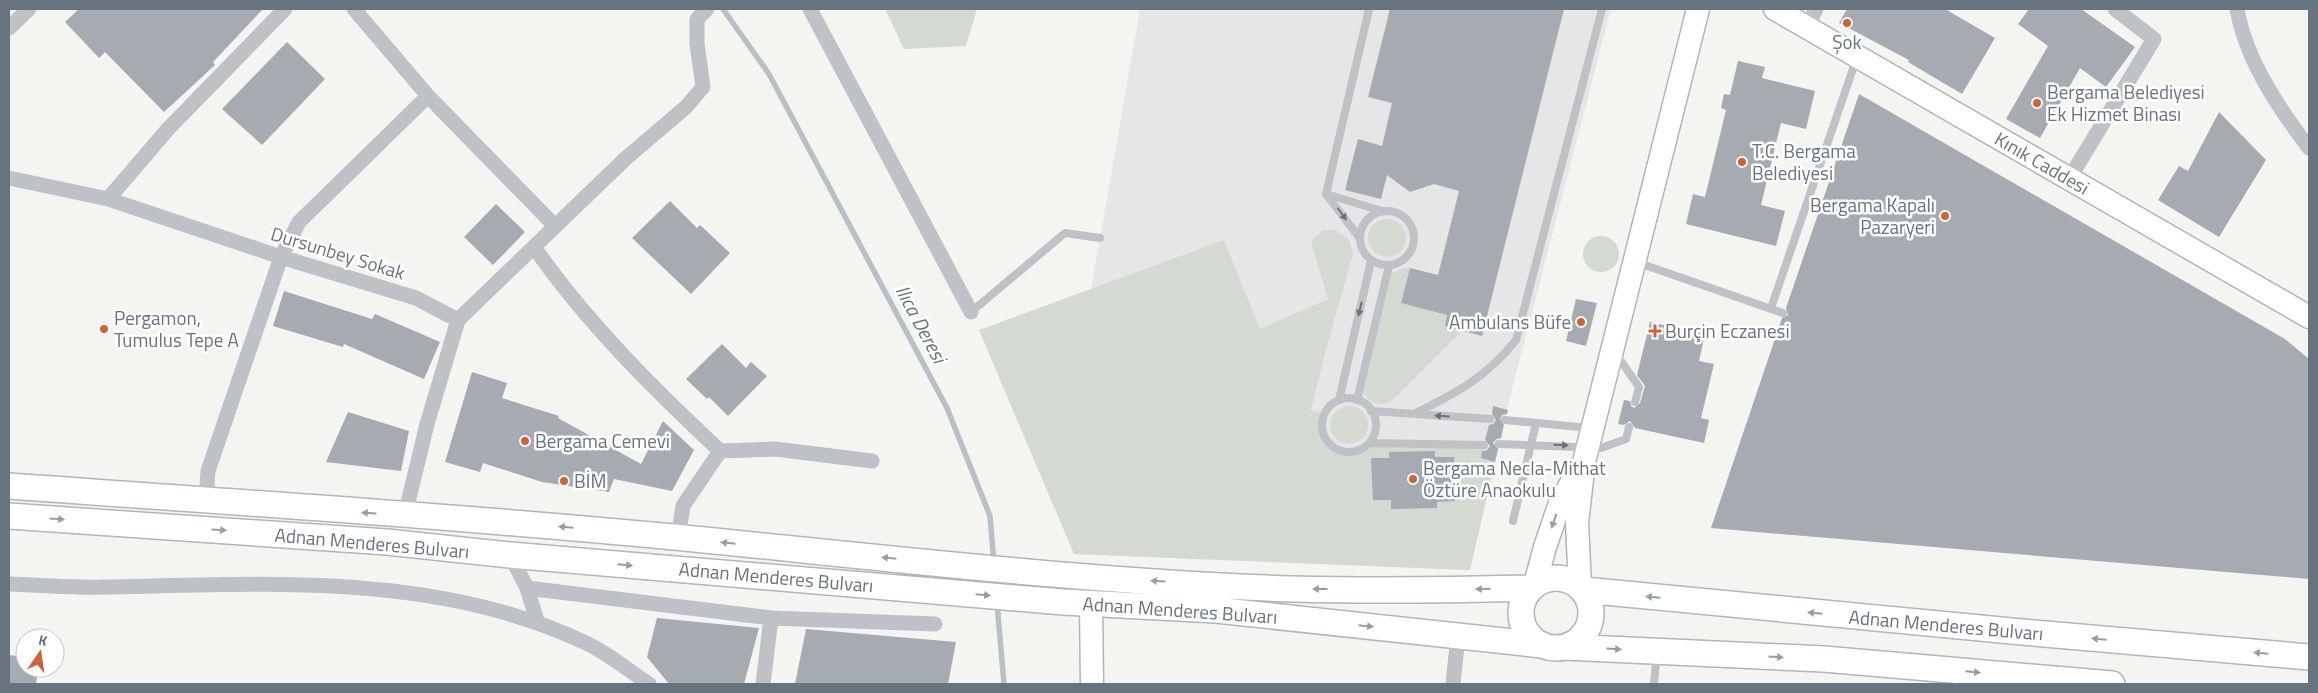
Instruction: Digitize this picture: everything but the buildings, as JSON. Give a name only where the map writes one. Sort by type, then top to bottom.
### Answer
[{"type":"main road","points":[[1582,589],[1577,523],[1588,445],[1698,9]]},
{"type":"main road","name":"Kınık Caddesi","points":[[1775,9],[1811,18],[1857,57],[2309,317]]},
{"type":"main road","points":[[1533,586],[1544,547],[1560,503],[1588,445]]},
{"type":"main road","name":"Adnan Menderes Bulvarı","points":[[9,486],[405,515],[678,538],[1060,574],[1294,589],[1533,586]]},
{"type":"main road","name":"Adnan Menderes Bulvarı","points":[[9,516],[387,542],[510,555],[1063,602],[1216,610],[1554,646],[1824,659],[1937,672],[2112,684]]},
{"type":"main road","points":[[1558,578],[1573,582],[1582,589],[1590,601],[1592,612],[1590,624],[1580,638],[1554,646],[1527,633],[1521,615],[1525,596],[1533,586],[1542,580],[1558,578]]},
{"type":"main road","name":"Adnan Menderes Bulvarı","points":[[1582,589],[2012,632],[2309,657]]},
{"type":"main road","points":[[1091,603],[1092,684]]},
{"type":"street","points":[[9,28],[29,9]]},
{"type":"street","points":[[108,199],[168,129],[285,9]]},
{"type":"street","points":[[354,9],[428,96],[555,226]]},
{"type":"street","points":[[810,9],[971,312]]},
{"type":"street","points":[[2069,179],[2154,39],[2115,9]]},
{"type":"street","points":[[2237,9],[2241,32],[2280,109],[2309,148]]},
{"type":"street","points":[[405,515],[427,424],[458,320],[625,159],[686,107],[704,88],[697,44],[702,14]]},
{"type":"street","points":[[206,500],[208,471],[281,257],[299,222],[428,96]]},
{"type":"street","name":"Dursunbey Sokak","points":[[9,178],[108,199],[281,257],[416,298],[458,320]]},
{"type":"street","points":[[534,247],[555,278],[590,320],[651,385],[720,452],[775,449],[872,461]]},
{"type":"street","points":[[678,538],[683,506],[720,452]]},
{"type":"street","points":[[510,555],[527,588],[537,622]]},
{"type":"street","points":[[9,584],[104,587],[242,584],[388,589],[489,608],[537,622],[588,643],[649,684]]},
{"type":"street","points":[[527,588],[771,618],[935,624]]},
{"type":"street","points":[[763,684],[771,618]]},
{"type":"street","points":[[1452,684],[1458,636]]},
{"type":"lane","points":[[1326,194],[1369,9]]},
{"type":"lane","points":[[1414,414],[1470,385],[1507,352],[1516,340],[1602,9]]},
{"type":"lane","points":[[1771,308],[1857,57]]},
{"type":"lane","points":[[1326,194],[1382,211],[1391,211],[1406,219],[1414,234],[1411,251],[1405,259],[1388,266],[1371,261],[1360,246],[1359,237],[1366,220],[1382,211]]},
{"type":"lane","points":[[1326,194],[1359,237]]},
{"type":"lane","points":[[971,312],[1065,233],[1100,238]]},
{"type":"lane","points":[[1371,261],[1339,400],[1324,414],[1322,430],[1326,439],[1338,450],[1347,452],[1356,452],[1370,443],[1484,445]]},
{"type":"lane","points":[[1634,261],[1783,312]]},
{"type":"lane","points":[[1357,400],[1388,266]]},
{"type":"lane","points":[[1612,348],[1638,387],[1635,402]]},
{"type":"lane","points":[[1339,400],[1357,400],[1365,404],[1372,411],[1376,427],[1370,443]]},
{"type":"lane","points":[[1372,411],[1490,420]]},
{"type":"lane","points":[[1505,420],[1536,423],[1588,445],[1602,448],[1626,439],[1629,427]]},
{"type":"lane","points":[[1513,522],[1536,423]]},
{"type":"lane","points":[[1499,444],[1588,445]]},
{"type":"lane","points":[[1654,684],[1658,651]]},
{"type":"shaded area","points":[[885,9],[977,9],[966,46],[904,49]]},
{"type":"shaded area","points":[[1140,9],[1611,9],[1509,401],[1470,570],[1074,554],[979,330],[1091,290]]},
{"type":"shaded area","points":[[1387,219],[1400,225],[1406,238],[1400,251],[1387,257],[1374,251],[1368,238],[1374,225]]},
{"type":"shaded area","points":[[1323,230],[1336,230],[1349,240],[1353,254],[1311,410],[1324,414],[1324,435],[1328,442],[1342,451],[1351,452],[1361,449],[1370,443],[1484,445],[1481,458],[1495,462],[1470,570],[1074,554],[979,330],[1224,240],[1260,329],[1328,299],[1311,242]]},
{"type":"shaded area","points":[[1601,236],[1614,241],[1619,254],[1614,267],[1601,272],[1588,267],[1583,254],[1588,241]]},
{"type":"shaded area","points":[[1403,268],[1410,268],[1401,303],[1447,315],[1445,326],[1462,331],[1394,399],[1390,402],[1377,404],[1363,393],[1391,274]]},
{"type":"shaded area","points":[[1349,406],[1362,412],[1368,425],[1362,438],[1349,444],[1336,438],[1330,425],[1336,412]]},
{"type":"waterway","name":"Ilıca Deresi","points":[[723,9],[769,74],[947,408],[990,516],[994,564]]},
{"type":"waterway","name":"Ilıca Deresi","points":[[997,603],[1004,684]]},
{"type":"place","name":"Şok","points":[[1847,23]]},
{"type":"place","name":"Bergama Belediyesi Ek Hizmet Binası","points":[[2037,103]]},
{"type":"place","name":"T.C. Bergama Belediyesi","points":[[1742,162]]},
{"type":"place","name":"Bergama Kapalı Pazaryeri","points":[[1945,216]]},
{"type":"place","name":"Ambulans Büfe","points":[[1581,322]]},
{"type":"place","name":"Pergamon, Tumulus Tepe A","points":[[104,329]]},
{"type":"place","name":"Burçin Eczanesi","points":[[1655,331]]},
{"type":"place","name":"Bergama Cemevi","points":[[525,441]]},
{"type":"place","name":"Bergama Necla-Mithat Öztüre Anaokulu","points":[[1413,479]]},
{"type":"place","name":"BİM","points":[[564,481]]}]
